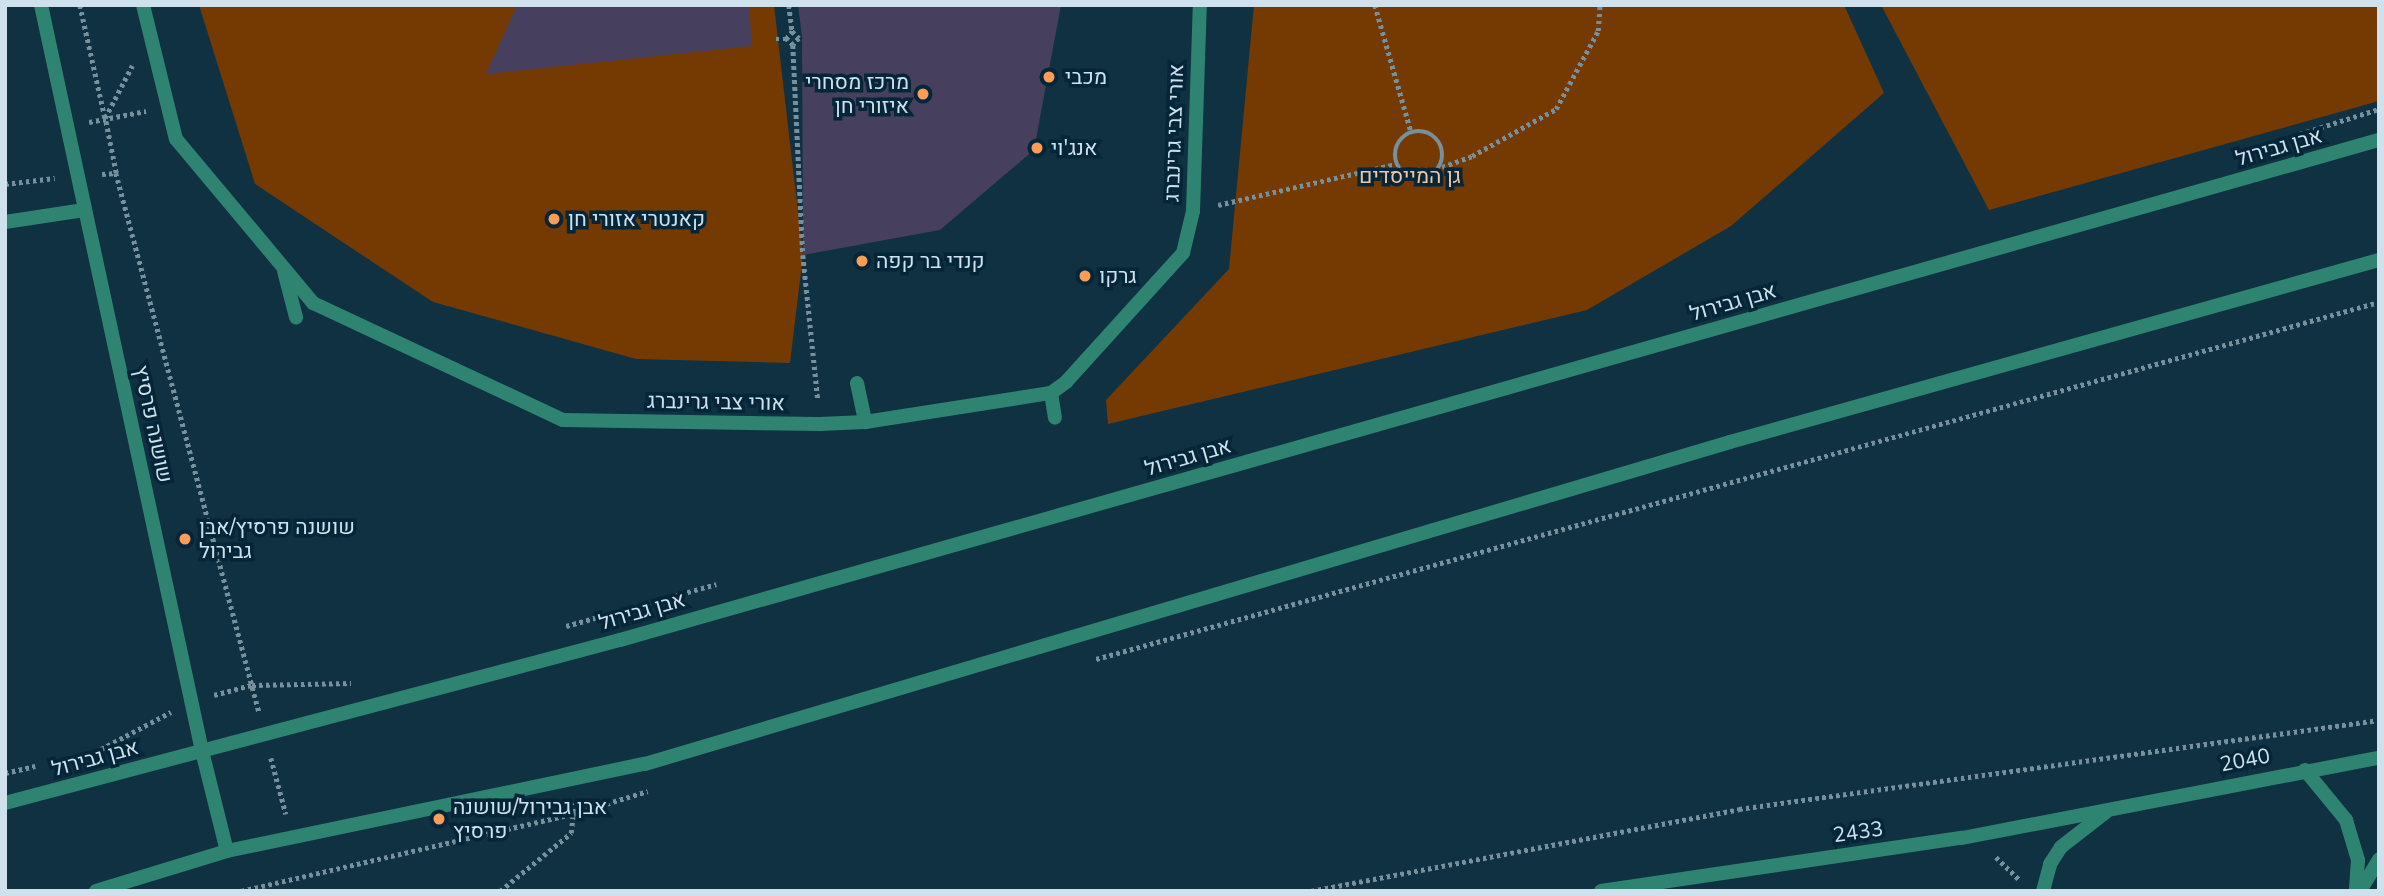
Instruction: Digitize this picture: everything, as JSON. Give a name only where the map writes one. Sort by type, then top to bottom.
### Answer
[{"type":"street","name":"שושנה פרסיץ","points":[[41,5],[202,751],[228,851]]},
{"type":"street","name":"אורי צבי גרינברג","points":[[143,5],[176,139],[313,303],[563,420],[820,424],[865,422],[1051,393],[1183,253],[1193,211],[1200,5]]},
{"type":"street","name":"אבן גבירול","points":[[5,803],[647,632],[2379,140]]},
{"type":"street","points":[[5,222],[84,210]]},
{"type":"street","points":[[96,891],[228,851],[645,764],[1730,442],[2379,260]]},
{"type":"street","points":[[284,271],[296,317]]},
{"type":"street","points":[[857,383],[865,422]]},
{"type":"street","points":[[1051,393],[1055,418]]},
{"type":"street","name":"2040","points":[[2119,805],[2379,758]]},
{"type":"street","points":[[2305,770],[2346,820],[2358,860],[2358,891]]},
{"type":"street","points":[[2043,891],[2050,864],[2061,847],[2095,818],[2119,805]]},
{"type":"street","name":"2433","points":[[1601,891],[1962,838],[2119,805]]},
{"type":"street","points":[[2358,891],[2379,859]]},
{"type":"path","points":[[80,5],[106,118]]},
{"type":"path","points":[[786,39],[792,31],[789,5]]},
{"type":"path","points":[[1375,5],[1412,131]]},
{"type":"path","points":[[1442,167],[1440,141],[1424,131],[1412,131],[1395,150],[1396,164],[1415,180],[1433,176],[1442,167],[1472,156],[1556,109],[1598,31],[1600,5]]},
{"type":"path","points":[[792,31],[801,38],[793,46]]},
{"type":"path","points":[[776,39],[786,39],[793,46],[803,255],[820,424]]},
{"type":"path","points":[[68,126],[168,107]]},
{"type":"path","points":[[1193,211],[1396,164]]},
{"type":"path","points":[[116,173],[292,838]]},
{"type":"path","points":[[1084,662],[2379,302]]},
{"type":"path","points":[[1311,891],[1740,809],[2379,720]]},
{"type":"path","points":[[500,891],[571,833],[576,779]]},
{"type":"path","points":[[241,891],[573,814],[652,790]]},
{"type":"path","points":[[1962,838],[2004,863],[2024,885]]},
{"type":"green space","name":"קאנטרי אזורי חן","points":[[199,5],[774,5],[803,255],[790,363],[636,359],[433,302],[255,184]]},
{"type":"green space","name":"גן המייסדים","points":[[1254,5],[1844,5],[1884,93],[1731,226],[1587,310],[1108,424],[1106,400],[1229,269]]},
{"type":"green space","points":[[1881,5],[2379,5],[2379,101],[1989,210]]},
{"type":"building","points":[[517,5],[749,5],[752,46],[486,74]]},
{"type":"building","name":"מרכז מסחרי איזורי חן","points":[[798,5],[1061,5],[1034,150],[940,230],[803,255],[802,37]]},
{"type":"place","name":"מכבי","points":[[1049,77]]},
{"type":"place","name":"מרכז מסחרי איזורי חן","points":[[923,94]]},
{"type":"place","name":"אנג'וי","points":[[1037,148]]},
{"type":"place","name":"קאנטרי אזורי חן","points":[[554,219]]},
{"type":"place","name":"קנדי בר קפה","points":[[862,261]]},
{"type":"place","name":"גרקו","points":[[1085,276]]},
{"type":"place","name":"שושנה פרסיץ/אבן גבירול","points":[[185,539]]},
{"type":"place","name":"אבן גבירול/שושנה פרסיץ","points":[[439,819]]}]
